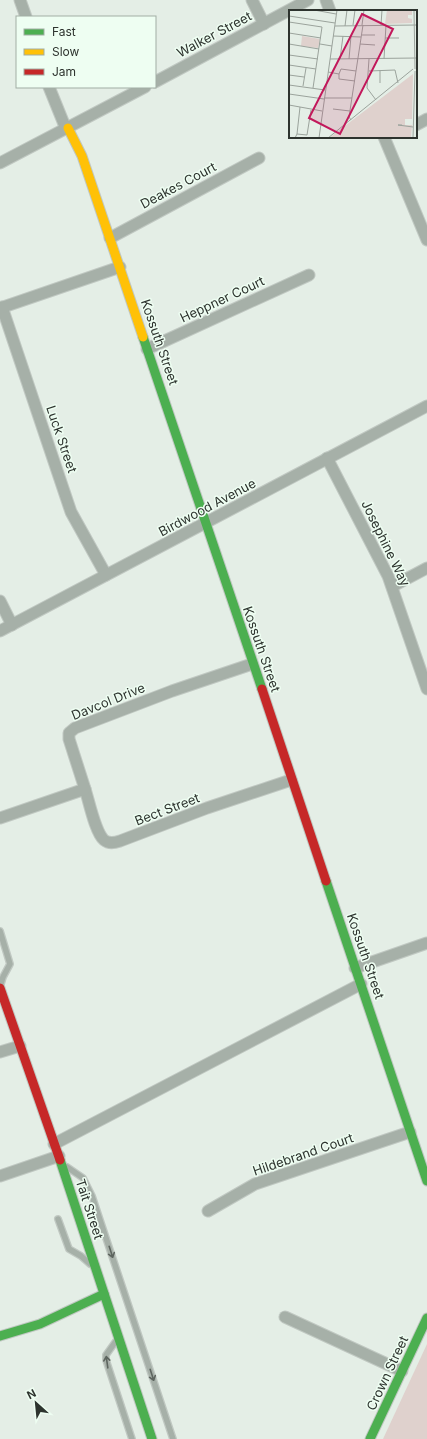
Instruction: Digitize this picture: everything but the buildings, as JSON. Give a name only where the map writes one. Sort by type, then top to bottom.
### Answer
[{"type":"street","points":[[20,0],[26,16]]},
{"type":"street","points":[[252,0],[264,24]]},
{"type":"street","name":"Walker Street","points":[[290,10],[308,0]]},
{"type":"street","points":[[326,0],[330,10]]},
{"type":"street","name":"Walker Street","points":[[156,81],[289,10]]},
{"type":"street","name":"Kossuth Street","points":[[49,88],[82,156],[427,1181]]},
{"type":"street","points":[[0,163],[143,88]]},
{"type":"street","points":[[417,124],[427,119]]},
{"type":"street","points":[[387,138],[427,240]]},
{"type":"street","name":"Deakes Court","points":[[110,238],[259,158]]},
{"type":"street","points":[[1,308],[120,268]]},
{"type":"street","name":"Heppner Court","points":[[147,349],[309,275]]},
{"type":"street","name":"Luck Street","points":[[1,308],[71,512],[106,575]]},
{"type":"street","name":"Birdwood Avenue","points":[[0,632],[427,406]]},
{"type":"street","name":"Josephine Way","points":[[327,458],[393,586],[427,689]]},
{"type":"street","points":[[393,586],[427,568]]},
{"type":"street","points":[[0,601],[12,625]]},
{"type":"street","name":"Davcol Drive","points":[[85,789],[69,742],[69,734],[71,730],[83,724],[172,691],[252,664]]},
{"type":"street","name":"Bect Street","points":[[85,789],[100,833],[105,840],[111,843],[120,841],[207,808],[291,780]]},
{"type":"street","points":[[0,818],[85,789]]},
{"type":"street","points":[[355,968],[427,943]]},
{"type":"street","points":[[54,1144],[361,984]]},
{"type":"street","name":"Tait Street","points":[[0,988],[9,1023],[20,1046],[59,1158],[117,1338],[152,1439]]},
{"type":"street","points":[[0,1052],[20,1046]]},
{"type":"street","name":"Hildebrand Court","points":[[208,1211],[255,1184],[410,1132]]},
{"type":"street","points":[[0,1176],[59,1158]]},
{"type":"street","points":[[0,1336],[40,1324],[104,1294]]},
{"type":"street","points":[[285,1316],[402,1371]]},
{"type":"street","name":"Crown Street","points":[[370,1439],[427,1318]]},
{"type":"lane","points":[[0,931],[10,962],[0,988]]},
{"type":"lane","points":[[59,1158],[83,1178],[92,1196],[173,1439]]},
{"type":"lane","points":[[58,1219],[69,1249],[81,1256],[96,1269]]},
{"type":"lane","points":[[117,1338],[106,1355],[106,1360],[132,1439]]},
{"type":"shaded area","points":[[427,1344],[427,1439],[383,1439]]},
{"type":"traffic: fast","points":[[143,337],[262,689]]},
{"type":"traffic: fast","points":[[326,881],[427,1181]]},
{"type":"traffic: fast","points":[[60,1160],[152,1439]]},
{"type":"traffic: fast","points":[[0,1336],[40,1324],[104,1294]]},
{"type":"traffic: fast","points":[[370,1439],[427,1318]]},
{"type":"traffic: slow","points":[[68,128],[82,156],[143,337]]},
{"type":"traffic: jam","points":[[262,689],[326,881]]},
{"type":"traffic: jam","points":[[0,988],[60,1160]]}]
